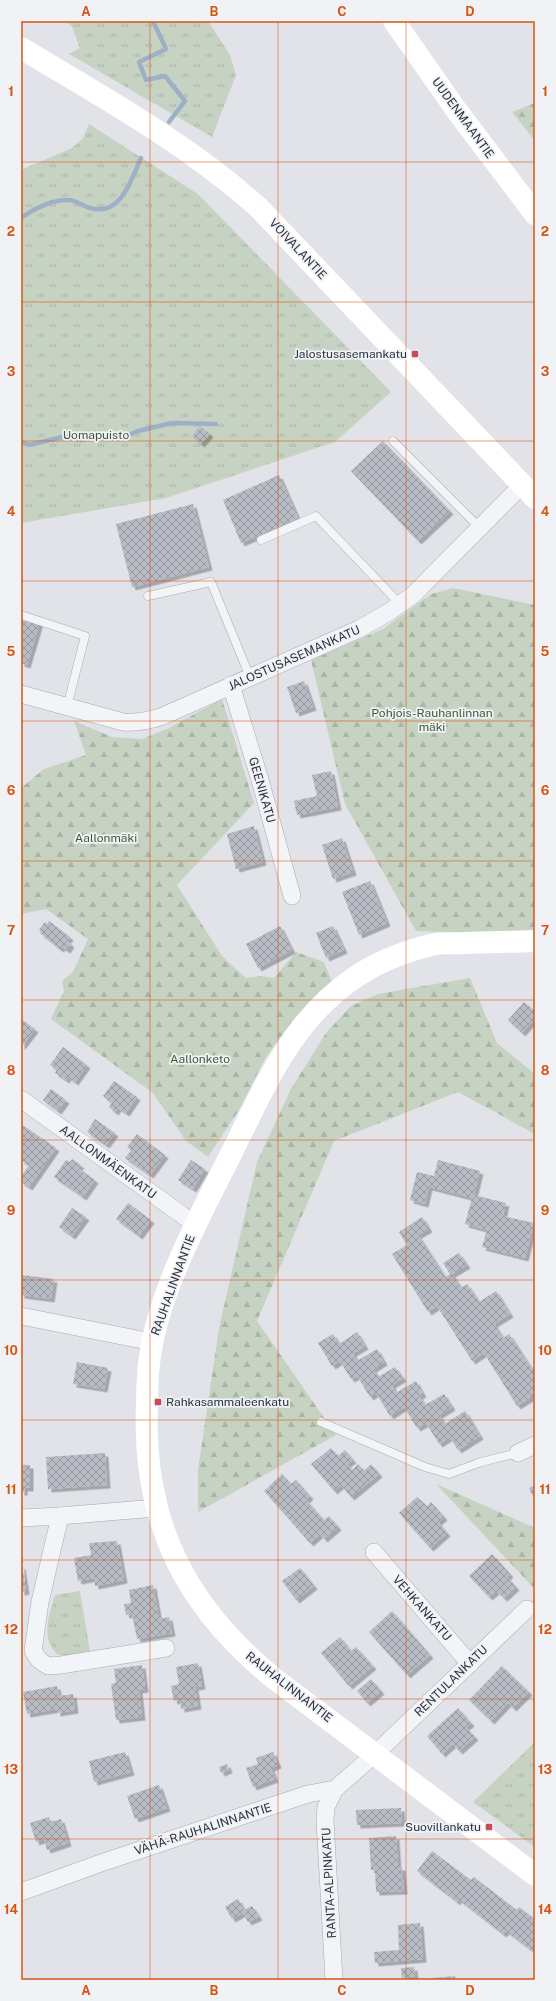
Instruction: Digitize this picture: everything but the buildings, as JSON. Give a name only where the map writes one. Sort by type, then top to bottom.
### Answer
[{"type":"street","name":"UUDENMAANTIE","points":[[394,21],[457,111],[535,214]]},
{"type":"street","name":"VOIVALANTIE","points":[[21,48],[149,124],[193,154],[230,182],[258,207],[529,492]]},
{"type":"street","name":"JALOSTUSASEMANKATU","points":[[21,694],[110,719],[135,723],[149,721],[163,716],[359,629],[401,604],[480,528],[529,492]]},
{"type":"street","name":"GEENIKATU","points":[[231,685],[260,780],[292,896]]},
{"type":"street","name":"RAUHALINNANTIE","points":[[535,941],[432,944],[393,958],[359,974],[326,999],[302,1026],[266,1083],[196,1225],[173,1279],[152,1342],[149,1363],[146,1427],[149,1470],[156,1508],[173,1555],[186,1581],[221,1628],[261,1668],[535,1875]]},
{"type":"street","name":"AALLONMÄENKATU","points":[[21,1099],[196,1225]]},
{"type":"street","points":[[21,1316],[152,1342]]},
{"type":"street","points":[[518,1453],[535,1445]]},
{"type":"street","points":[[21,1518],[156,1508]]},
{"type":"street","points":[[60,1516],[40,1602],[34,1637],[33,1650],[38,1660],[48,1666],[61,1665],[166,1648]]},
{"type":"street","name":"VEHKANKATU","points":[[374,1552],[470,1664]]},
{"type":"street","name":"RENTULANKATU","points":[[375,1754],[527,1608]]},
{"type":"street","name":"VÄHÄ-RAUHALINNANTIE","points":[[21,1892],[101,1863],[301,1797],[335,1789],[375,1754]]},
{"type":"street","name":"RANTA-ALPINKATU","points":[[334,1980],[326,1808],[335,1789]]},
{"type":"lane","points":[[393,441],[480,528]]},
{"type":"lane","points":[[261,540],[316,516],[401,604]]},
{"type":"lane","points":[[148,596],[211,582],[250,677]]},
{"type":"lane","points":[[21,615],[85,636],[67,707]]},
{"type":"lane","points":[[321,1422],[425,1468],[443,1473],[456,1472],[482,1462],[518,1453]]},
{"type":"green space","points":[[67,21],[208,21],[230,55],[236,75],[212,137],[69,54],[80,48],[72,27]]},
{"type":"green space","points":[[535,103],[535,141],[512,112]]},
{"type":"green space","name":"Uomapuisto","points":[[89,124],[198,194],[391,392],[335,442],[166,498],[21,523],[21,170],[72,148],[83,138]]},
{"type":"green space","name":"Pohjois-Rauhanlinnan mäki","points":[[453,588],[535,605],[535,935],[416,931],[345,804],[311,660],[383,629],[431,594]]},
{"type":"green space","name":"Aallonmäki","points":[[222,699],[254,803],[177,885],[222,956],[246,978],[262,976],[274,978],[296,952],[324,962],[332,982],[293,1020],[265,1059],[239,1110],[208,1157],[186,1141],[153,1093],[51,1019],[64,991],[62,981],[73,972],[88,939],[46,909],[21,914],[21,788],[44,769],[86,755],[74,721],[112,737],[142,739],[169,728]]},
{"type":"green space","points":[[470,978],[497,1043],[535,1074],[535,1134],[458,1092],[334,1141],[257,1321],[336,1435],[198,1512],[198,1470],[219,1328],[257,1162],[291,1089],[326,1033],[351,1006],[378,994]]},
{"type":"green space","points":[[436,1484],[535,1528],[535,1590],[532,1586]]},
{"type":"green space","points":[[80,1591],[90,1651],[69,1655],[58,1655],[52,1648],[48,1634],[49,1619],[55,1595]]},
{"type":"green space","points":[[535,1742],[535,1847],[473,1802]]},
{"type":"waterway","points":[[153,21],[166,49],[139,62],[146,80],[165,76],[185,101],[169,122]]},
{"type":"waterway","points":[[21,218],[31,211],[61,200],[70,200],[90,208],[101,209],[110,207],[117,202],[129,186],[141,158]]},
{"type":"waterway","points":[[21,442],[29,445],[66,436],[81,440],[98,436],[107,439],[121,438],[138,431],[172,423],[216,424]]},
{"type":"place","name":"Jalostusasemankatu","points":[[415,354]]},
{"type":"place","name":"Rahkasammaleenkatu","points":[[158,1402]]},
{"type":"place","name":"Suovillankatu","points":[[489,1827]]},
{"type":"park label","name":"Aallonketo","points":[[200,1059]]}]
